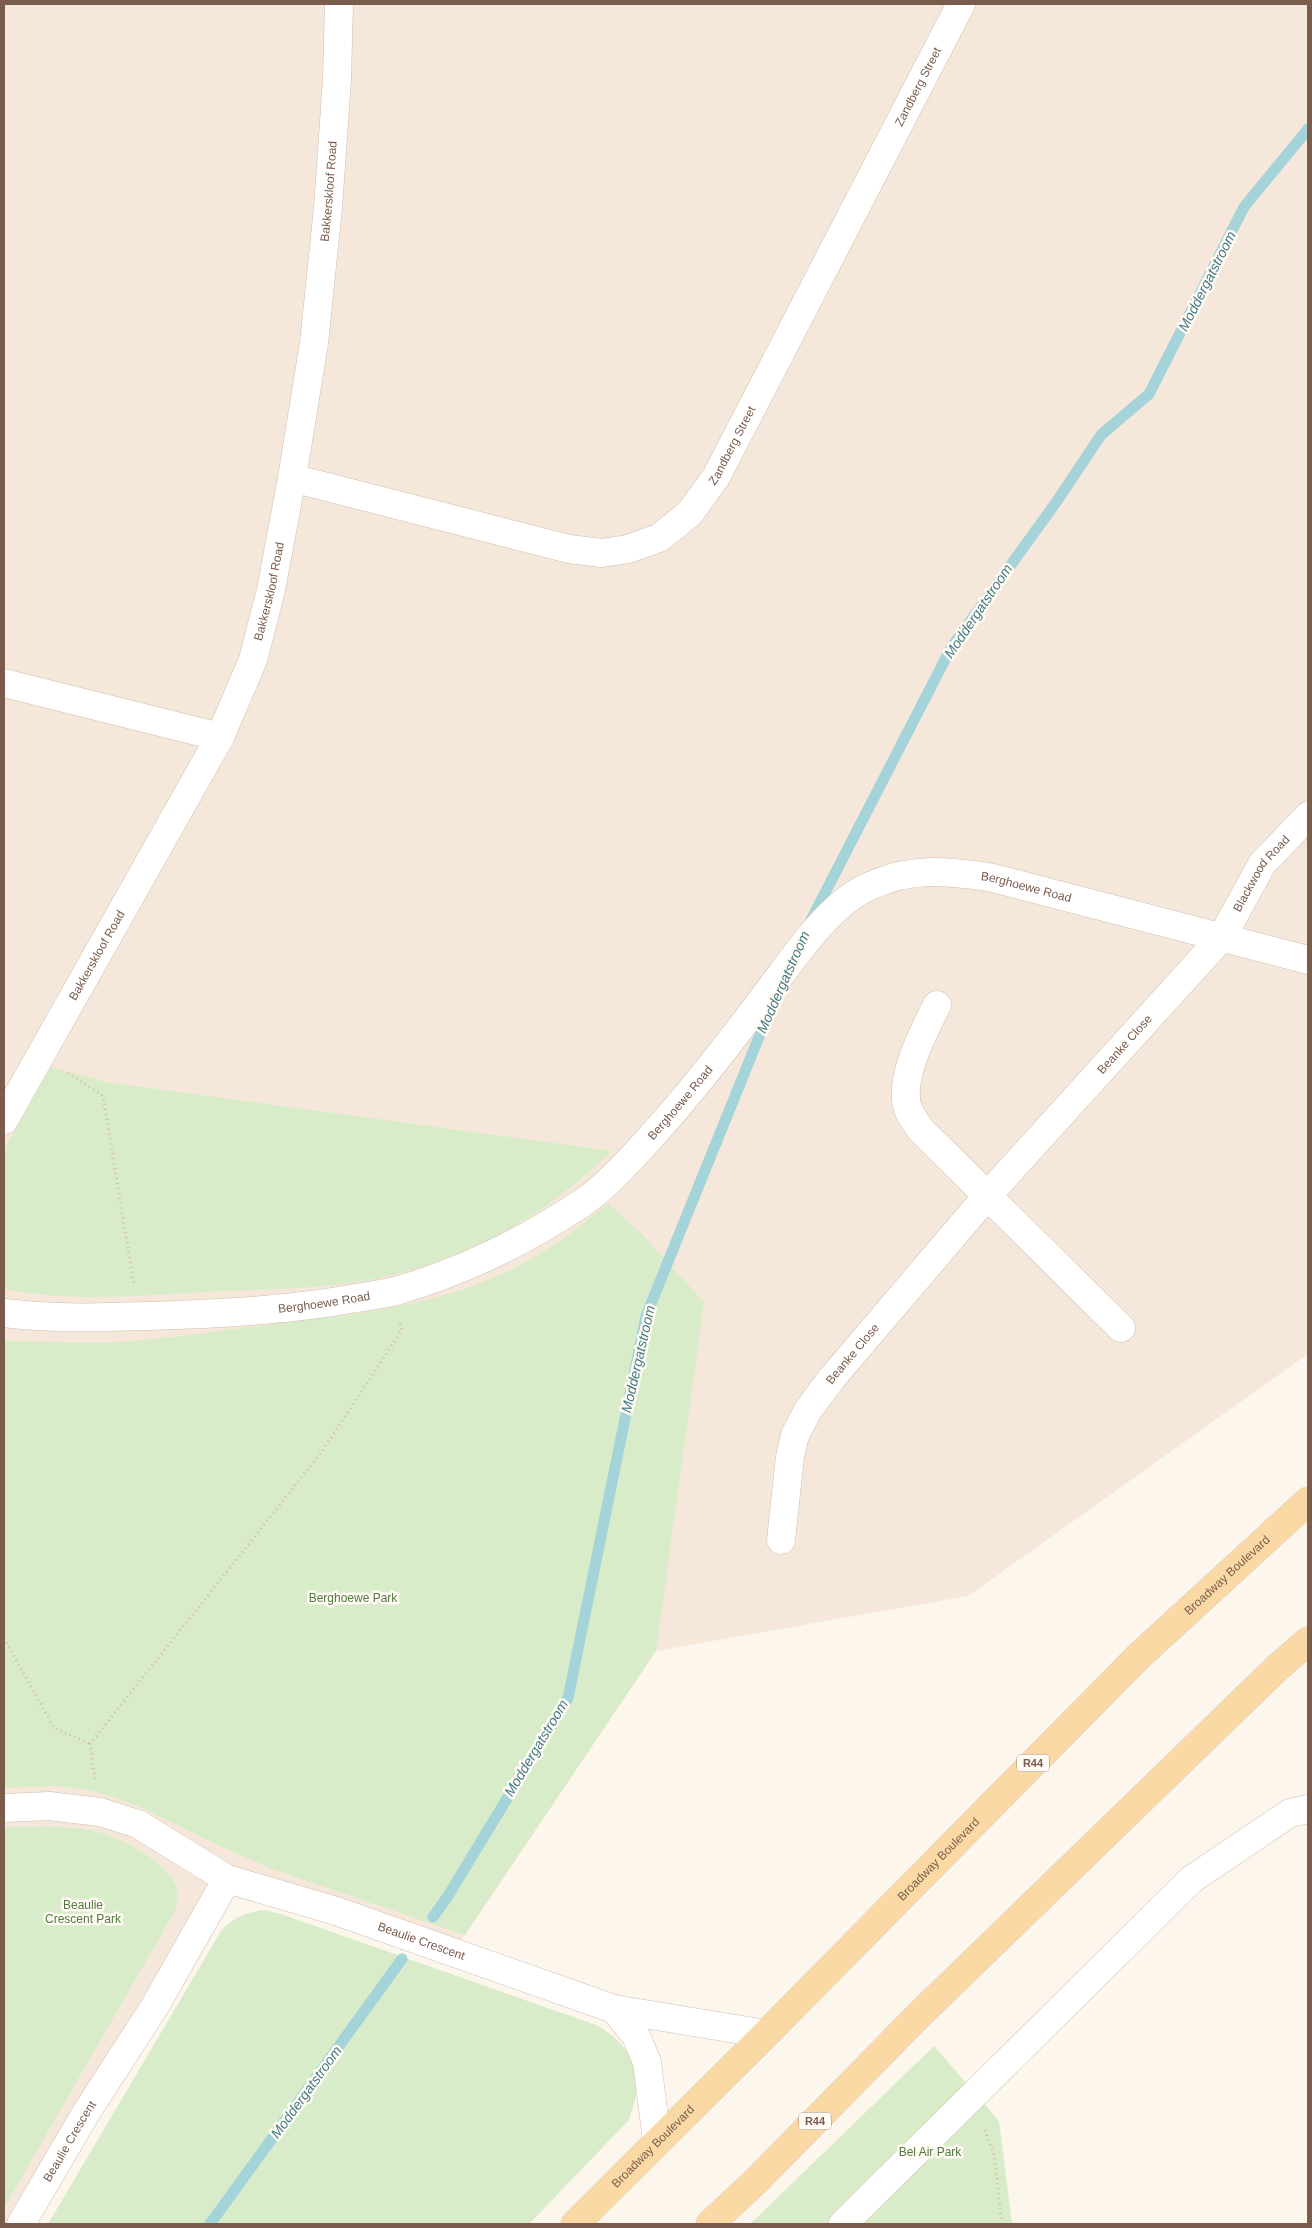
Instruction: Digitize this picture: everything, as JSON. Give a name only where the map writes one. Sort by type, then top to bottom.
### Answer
[{"type":"main road","name":"Broadway Boulevard","points":[[575,2224],[766,2034],[1139,1656],[1308,1501]]},
{"type":"main road","name":"R44","points":[[710,2224],[756,2181],[918,2016],[1276,1669],[1308,1641]]},
{"type":"street","name":"Bakkerskloof Road","points":[[4,1120],[220,737],[253,660],[271,590],[314,343],[328,208],[337,79],[339,4]]},
{"type":"street","name":"Zandberg Street","points":[[292,478],[568,549],[602,554],[628,549],[659,538],[690,513],[716,477],[961,4]]},
{"type":"street","points":[[4,683],[220,737]]},
{"type":"street","name":"Blackwood Road","points":[[1222,937],[1262,864],[1308,816]]},
{"type":"street","name":"Berghoewe Road","points":[[4,1313],[47,1318],[139,1316],[231,1313],[316,1305],[394,1291],[468,1266],[529,1238],[582,1203],[628,1162],[684,1101],[810,937],[839,907],[867,886],[902,874],[940,871],[989,877],[1308,960]]},
{"type":"street","name":"Beanke Close","points":[[780,1540],[794,1435],[808,1410],[832,1378],[987,1196],[1222,937]]},
{"type":"street","points":[[937,1005],[919,1043],[909,1073],[905,1090],[908,1109],[920,1128],[1121,1328]]},
{"type":"street","name":"Beaulie Crescent","points":[[4,1808],[49,1806],[100,1812],[138,1824],[227,1879],[336,1911],[614,2009],[766,2034]]},
{"type":"street","points":[[843,2224],[1192,1878],[1290,1813],[1308,1808]]},
{"type":"street","name":"Beaulie Crescent","points":[[21,2224],[86,2113],[160,1998],[227,1879]]},
{"type":"street","points":[[614,2009],[636,2036],[647,2062],[657,2141]]},
{"type":"path","points":[[40,1055],[103,1096],[139,1316]]},
{"type":"path","points":[[100,1812],[90,1744],[321,1453],[402,1330],[394,1291]]},
{"type":"path","points":[[4,1638],[54,1728],[90,1744]]},
{"type":"path","points":[[956,2112],[984,2129],[994,2155],[1002,2224]]},
{"type":"shaded area","points":[[4,4],[1308,4],[1308,1354],[968,1596],[656,1651],[458,1945],[227,1875],[17,2224],[4,2224]]},
{"type":"green space","points":[[51,1067],[105,1082],[612,1151],[557,1197],[529,1217],[500,1234],[438,1262],[405,1272],[328,1286],[129,1296],[53,1296],[4,1289],[4,1150]]},
{"type":"green space","name":"Berghoewe Park","points":[[608,1203],[643,1235],[704,1302],[656,1651],[465,1935],[272,1869],[140,1807],[114,1797],[88,1790],[59,1786],[4,1788],[4,1341],[116,1342],[188,1335],[386,1309],[438,1297],[505,1273],[536,1256],[566,1236]]},
{"type":"green space","name":"Beaulie Crescent Park","points":[[47,1826],[90,1830],[113,1837],[139,1850],[162,1867],[170,1876],[176,1886],[177,1903],[176,1909],[4,2208],[4,1827]]},
{"type":"green space","points":[[265,1910],[596,2025],[620,2043],[628,2054],[633,2066],[636,2078],[636,2092],[628,2121],[529,2224],[48,2224],[221,1931],[241,1916]]},
{"type":"green space","name":"Bel Air Park","points":[[934,2046],[999,2121],[1012,2224],[750,2224]]},
{"type":"waterway","name":"Moddergatstroom","points":[[811,920],[951,648],[1057,501],[1101,435],[1149,394],[1244,207],[1308,129]]},
{"type":"waterway","name":"Moddergatstroom","points":[[433,1917],[448,1896],[568,1698],[646,1316],[774,1000]]},
{"type":"waterway","name":"Moddergatstroom","points":[[210,2224],[402,1959]]}]
